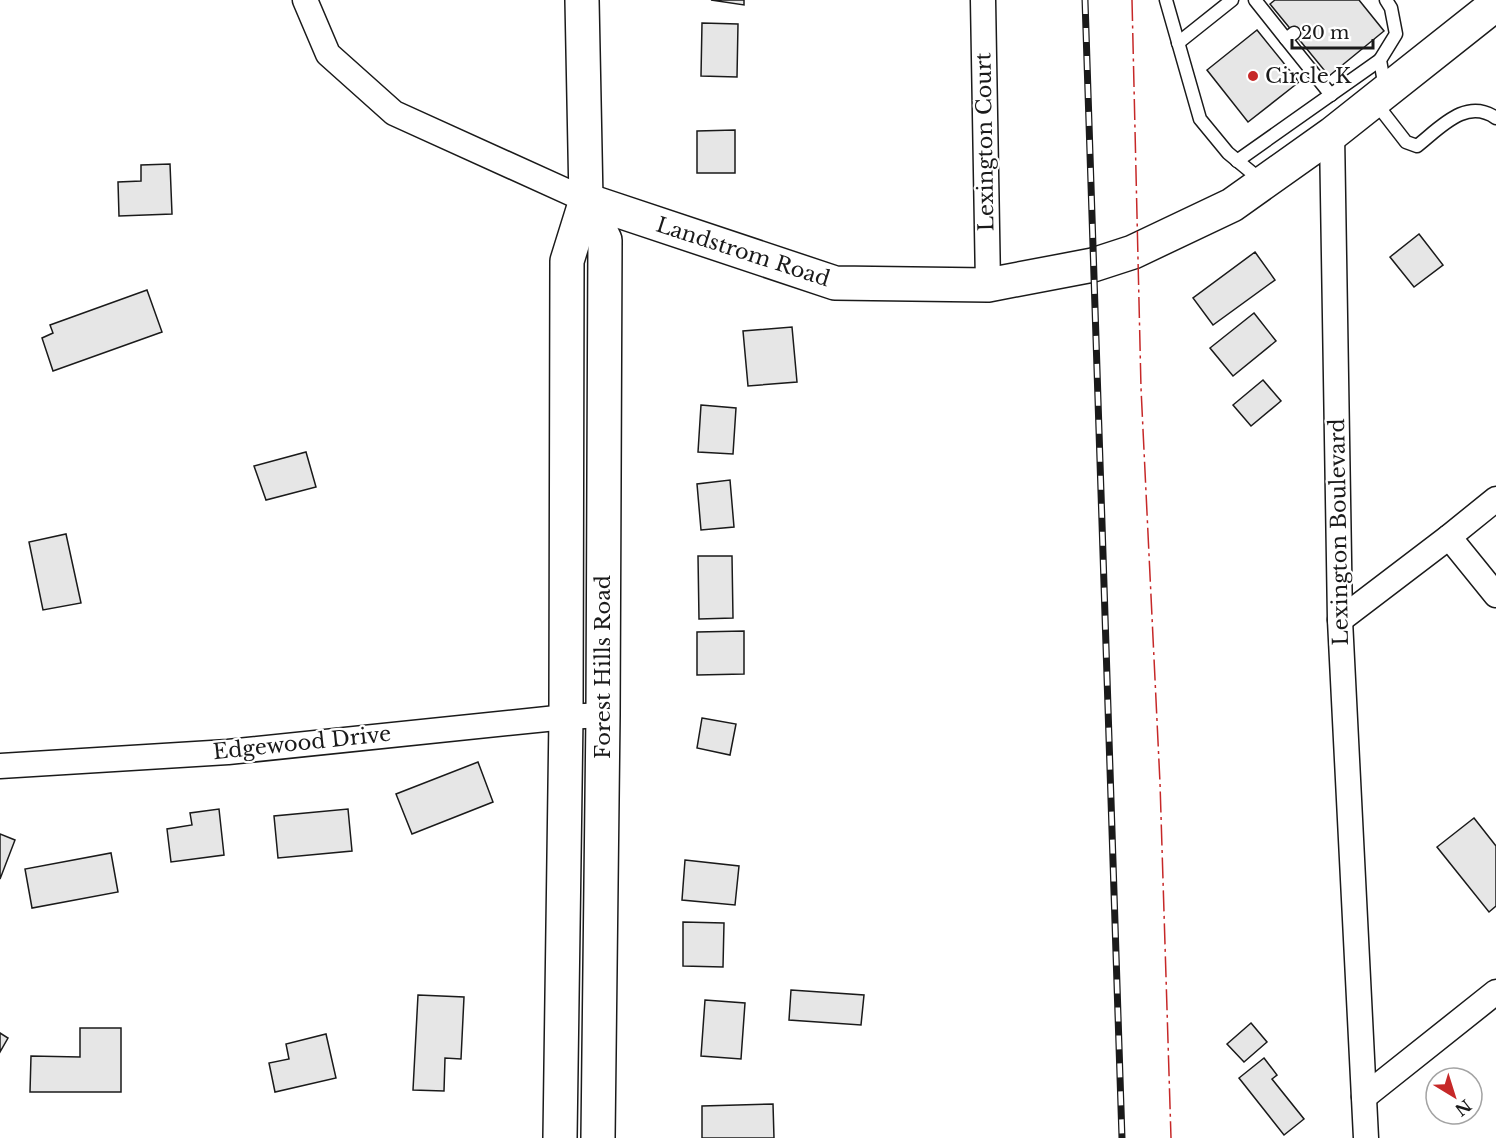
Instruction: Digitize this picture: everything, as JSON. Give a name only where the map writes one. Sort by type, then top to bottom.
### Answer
[{"type":"street","name":"Landstrom Road","points":[[305,0],[328,54],[394,113],[586,200],[835,283],[988,285],[1094,265],[1133,252],[1232,205],[1332,134]]},
{"type":"street","name":"Forest Hills Road","points":[[560,1138],[566,717],[567,261],[586,200],[582,0]]},
{"type":"street","name":"Forest Hills Road","points":[[582,48],[588,0]]},
{"type":"street","name":"Lexington Court","points":[[983,0],[988,285]]},
{"type":"street","points":[[1332,134],[1496,4]]},
{"type":"street","name":"Lexington Boulevard","points":[[1332,134],[1340,620],[1366,1138]]},
{"type":"street","name":"Forest Hills Road","points":[[586,200],[605,240],[598,1134]]},
{"type":"street","points":[[1340,620],[1496,499]]},
{"type":"street","points":[[1449,537],[1496,595]]},
{"type":"street","name":"Edgewood Drive","points":[[0,766],[228,752],[603,715]]},
{"type":"street","points":[[1364,1097],[1496,992]]},
{"type":"street","points":[[560,1138],[598,1134]]},
{"type":"lane","points":[[1166,0],[1200,119],[1228,153],[1264,182]]},
{"type":"lane","points":[[1178,43],[1232,0]]},
{"type":"lane","points":[[1255,0],[1290,36],[1331,95]]},
{"type":"lane","points":[[1237,160],[1380,60],[1396,34],[1391,8],[1386,0]]},
{"type":"lane","points":[[1380,60],[1380,96],[1406,142],[1418,146],[1459,113],[1479,110],[1496,118]]},
{"type":"building","points":[[711,0],[744,0],[744,5]]},
{"type":"building","name":"Circle K","points":[[1275,0],[1359,0],[1384,31],[1329,76],[1270,4]]},
{"type":"building","points":[[702,23],[738,24],[737,77],[701,76]]},
{"type":"building","name":"Circle K","points":[[1257,30],[1299,82],[1248,122],[1207,70]]},
{"type":"building","points":[[735,130],[735,173],[697,173],[697,131]]},
{"type":"building","points":[[170,164],[172,214],[119,216],[118,182],[141,181],[141,165]]},
{"type":"building","points":[[1419,234],[1443,265],[1414,287],[1390,257]]},
{"type":"building","points":[[1255,252],[1275,280],[1213,325],[1193,298]]},
{"type":"building","points":[[147,290],[162,332],[53,371],[42,338],[53,333],[50,325]]},
{"type":"building","points":[[1254,313],[1276,341],[1233,376],[1210,348]]},
{"type":"building","points":[[792,327],[797,382],[748,386],[743,331]]},
{"type":"building","points":[[1263,380],[1281,401],[1251,426],[1233,405]]},
{"type":"building","points":[[701,405],[736,408],[733,454],[698,452]]},
{"type":"building","points":[[306,452],[316,487],[266,500],[254,466]]},
{"type":"building","points":[[730,480],[734,527],[701,530],[697,484]]},
{"type":"building","points":[[66,534],[81,603],[43,610],[29,542]]},
{"type":"building","points":[[698,556],[732,556],[733,618],[699,619]]},
{"type":"building","points":[[744,631],[744,674],[697,675],[697,632]]},
{"type":"building","points":[[702,718],[736,724],[730,755],[697,748]]},
{"type":"building","points":[[478,762],[493,802],[412,834],[396,794]]},
{"type":"building","points":[[219,809],[224,855],[171,862],[167,829],[192,825],[190,813]]},
{"type":"building","points":[[348,809],[352,851],[278,858],[274,816]]},
{"type":"building","points":[[1474,818],[1496,846],[1496,906],[1489,912],[1437,847]]},
{"type":"building","points":[[0,834],[15,840],[0,879]]},
{"type":"building","points":[[111,853],[118,892],[32,908],[25,869]]},
{"type":"building","points":[[685,860],[739,866],[735,905],[682,900]]},
{"type":"building","points":[[683,922],[724,923],[723,967],[683,966]]},
{"type":"building","points":[[791,990],[864,995],[861,1025],[789,1020]]},
{"type":"building","points":[[418,995],[464,997],[461,1059],[445,1058],[444,1091],[413,1090]]},
{"type":"building","points":[[705,1000],[745,1003],[741,1059],[701,1056]]},
{"type":"building","points":[[1251,1023],[1267,1042],[1244,1062],[1227,1044]]},
{"type":"building","points":[[80,1028],[121,1028],[121,1092],[30,1092],[31,1056],[80,1057]]},
{"type":"building","points":[[0,1033],[8,1038],[0,1052]]},
{"type":"building","points":[[326,1034],[336,1078],[275,1092],[269,1063],[289,1059],[286,1044]]},
{"type":"building","points":[[1264,1058],[1277,1075],[1272,1079],[1304,1119],[1284,1135],[1239,1078]]},
{"type":"building","points":[[773,1104],[774,1138],[702,1138],[702,1106]]},
{"type":"railway","points":[[1085,0],[1122,1138]]},
{"type":"power","points":[[1132,0],[1141,388],[1160,783],[1171,1138]]},
{"type":"place","name":"Circle K","points":[[1253,76]]}]
